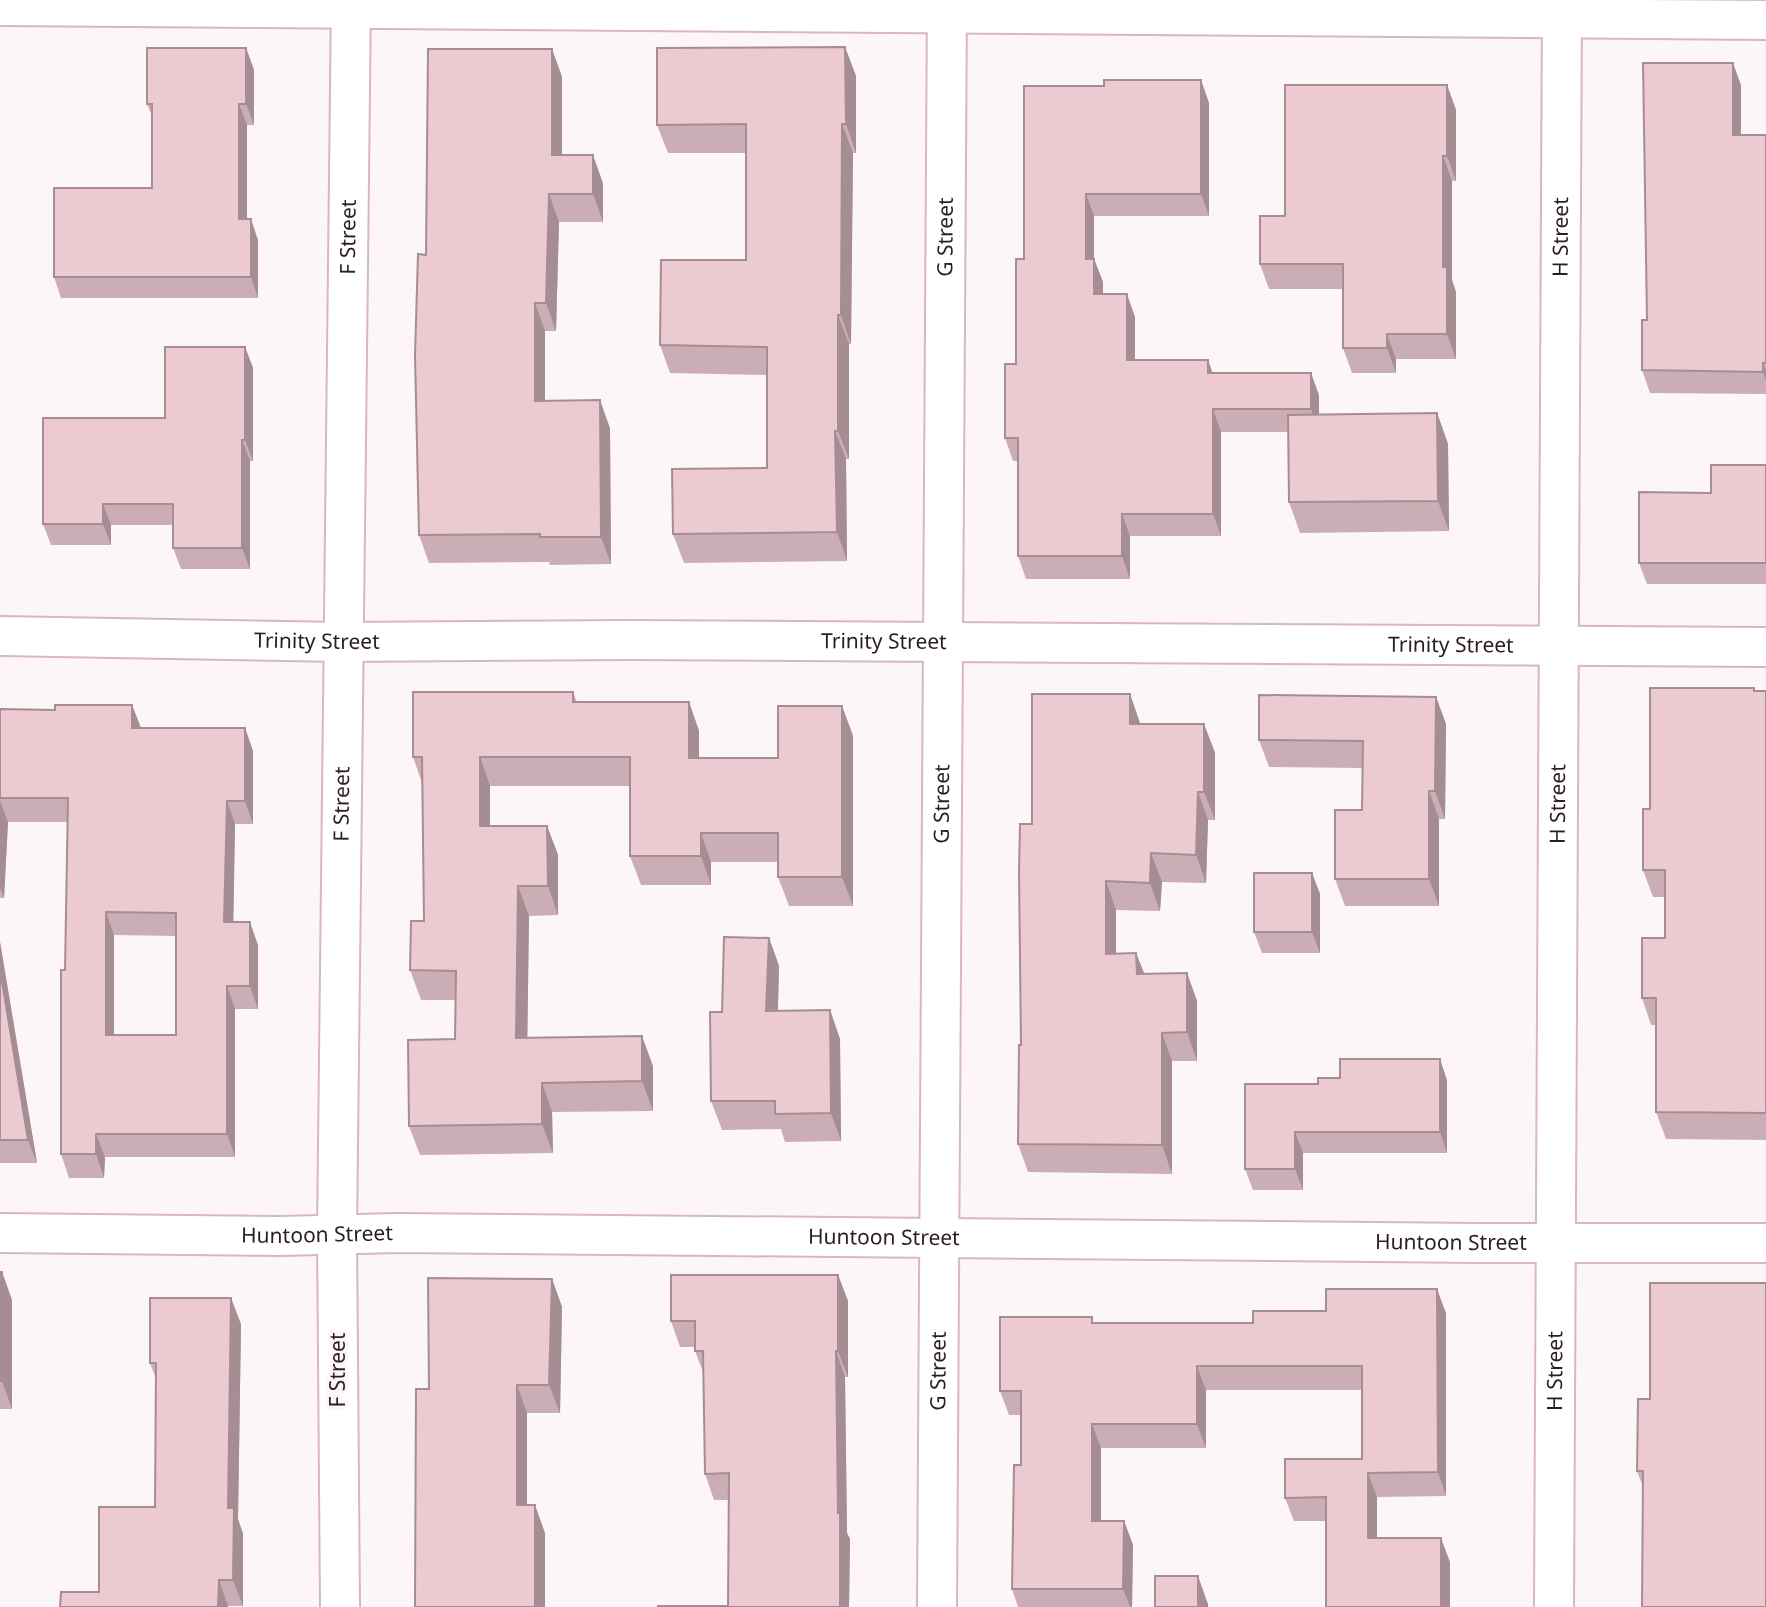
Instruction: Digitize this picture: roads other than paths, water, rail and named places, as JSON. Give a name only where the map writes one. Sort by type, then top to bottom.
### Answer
[{"type":"street","points":[[0,6],[351,4],[1562,9],[1766,20]]},
{"type":"street","name":"F Street","points":[[340,1607],[337,1234],[351,4]]},
{"type":"street","name":"G Street","points":[[937,1607],[946,6]]},
{"type":"street","name":"H Street","points":[[1554,1607],[1562,9]]},
{"type":"street","name":"Trinity Street","points":[[0,636],[342,642],[629,640],[1766,647]]},
{"type":"street","name":"Huntoon Street","points":[[0,1233],[1766,1243]]}]
